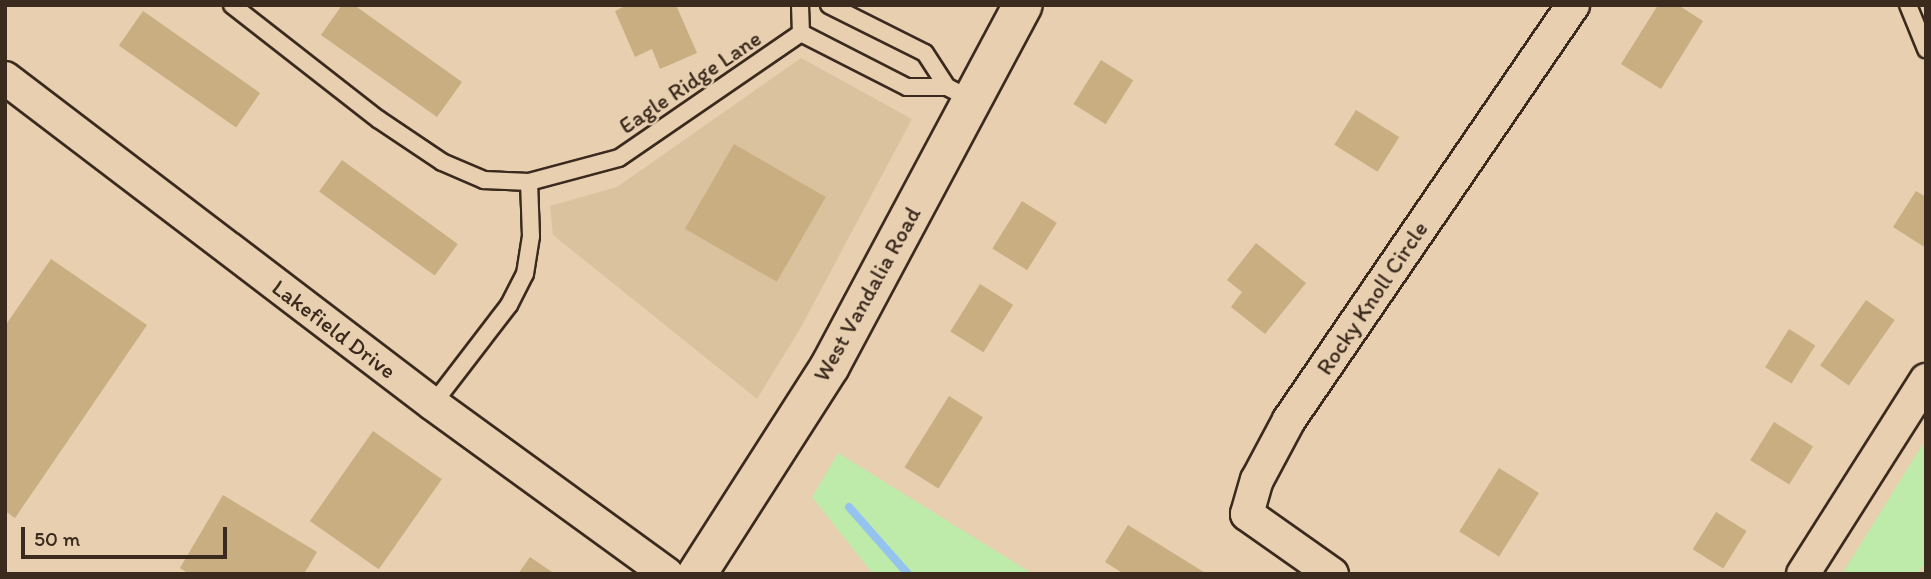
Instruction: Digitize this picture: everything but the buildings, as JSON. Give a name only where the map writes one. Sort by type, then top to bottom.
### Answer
[{"type":"main road","name":"West Vandalia Road","points":[[697,574],[830,366],[960,94],[1023,5]]},
{"type":"street","name":"Rocky Knoll Circle","points":[[1332,574],[1247,514],[1257,480],[1289,420],[1573,5]]},
{"type":"street","name":"Lakefield Drive","points":[[5,78],[433,404],[667,574]]},
{"type":"street","points":[[1803,574],[1926,380]]},
{"type":"lane","name":"Eagle Ridge Lane","points":[[232,5],[442,162],[484,180],[529,181],[619,158],[801,33]]},
{"type":"lane","points":[[800,5],[801,33],[907,87],[960,94]]},
{"type":"lane","points":[[829,5],[925,53],[960,94]]},
{"type":"lane","points":[[1908,5],[1926,49]]},
{"type":"lane","points":[[433,404],[501,315],[525,274],[531,236],[529,181]]},
{"type":"shaded area","points":[[801,58],[912,119],[800,329],[757,399],[553,235],[550,206],[617,187]]},
{"type":"green space","points":[[1926,439],[1926,562],[1917,574],[1842,574]]},
{"type":"green space","points":[[838,453],[1033,574],[873,574],[812,497]]},
{"type":"waterway","points":[[849,507],[908,574]]}]
